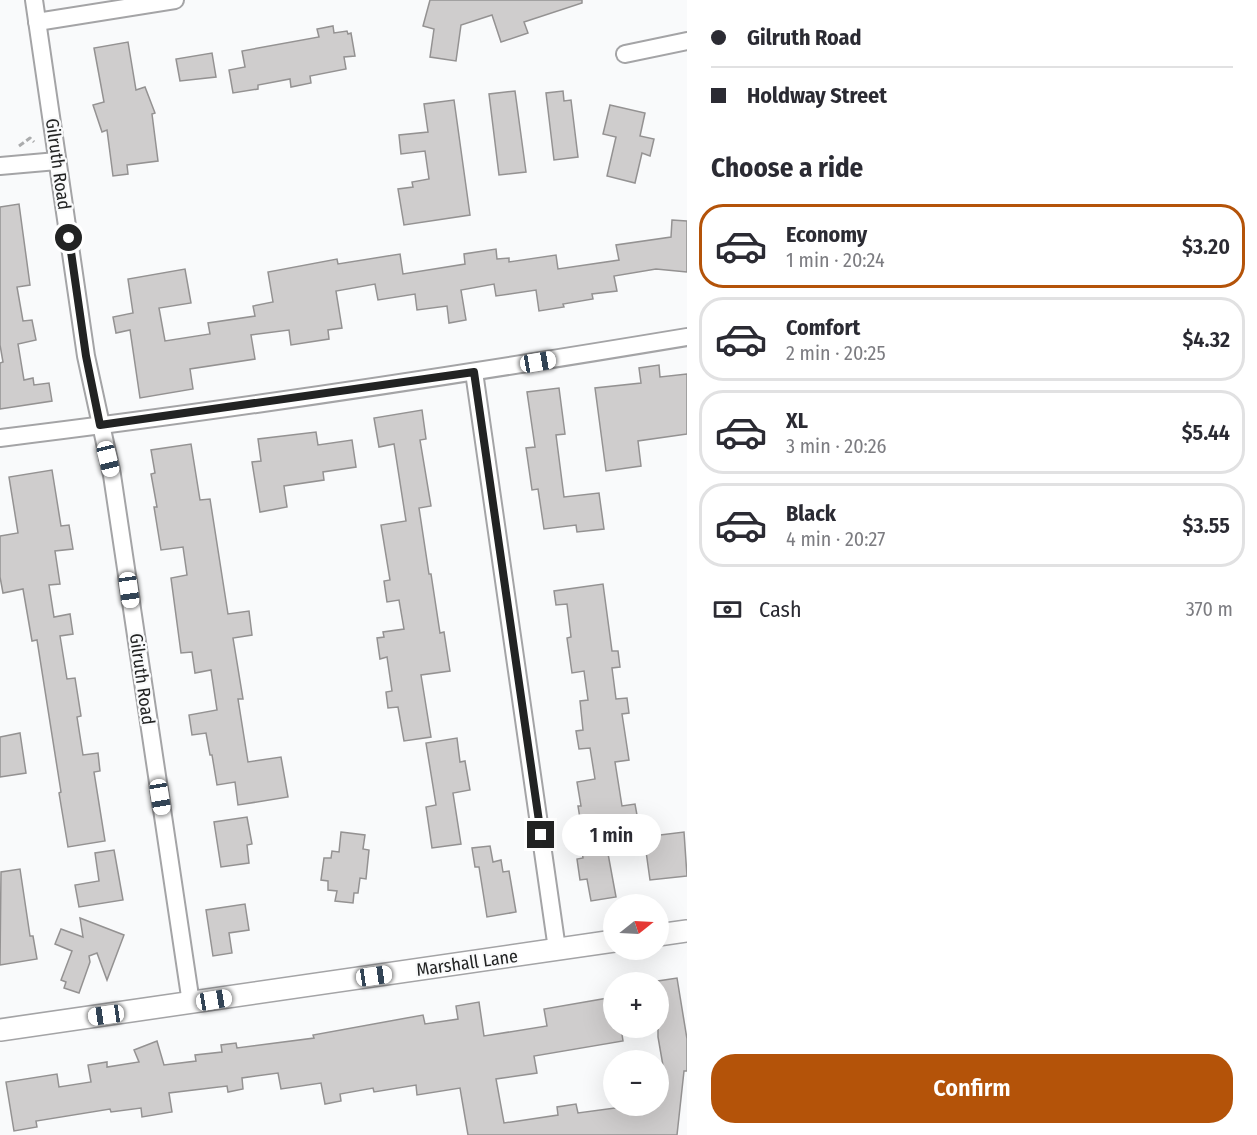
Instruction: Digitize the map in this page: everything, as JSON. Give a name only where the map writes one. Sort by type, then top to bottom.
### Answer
[{"type":"street","name":"Gilruth Road","points":[[34,0],[86,356],[112,476],[191,1003]]},
{"type":"street","points":[[38,22],[175,0]]},
{"type":"street","points":[[625,54],[687,41]]},
{"type":"street","points":[[0,166],[57,161]]},
{"type":"street","points":[[0,438],[474,372],[687,337]]},
{"type":"street","points":[[474,372],[558,949]]},
{"type":"street","points":[[669,933],[687,931]]},
{"type":"street","name":"Marshall Lane","points":[[0,1030],[603,943]]},
{"type":"building","points":[[430,0],[582,0],[582,3],[524,22],[528,33],[501,42],[492,15],[461,25],[456,61],[430,57],[434,29],[423,26]]},
{"type":"building","points":[[333,26],[334,33],[347,31],[348,34],[351,33],[355,56],[344,57],[346,69],[310,76],[311,83],[291,87],[290,79],[258,85],[258,89],[233,93],[229,70],[245,67],[242,51],[319,37],[317,29]]},
{"type":"building","points":[[128,42],[136,90],[145,87],[155,113],[152,114],[158,161],[127,165],[128,174],[113,176],[107,130],[102,132],[93,105],[104,102],[94,48]]},
{"type":"building","points":[[212,53],[216,77],[180,81],[176,59]]},
{"type":"building","points":[[515,91],[526,172],[499,175],[489,94]]},
{"type":"building","points":[[563,91],[564,101],[571,100],[578,157],[554,160],[546,93]]},
{"type":"building","points":[[454,100],[470,215],[404,225],[398,189],[413,187],[412,182],[429,179],[425,151],[401,154],[399,135],[428,132],[424,104]]},
{"type":"building","points":[[610,105],[645,113],[640,136],[654,139],[650,156],[642,153],[635,183],[607,176],[616,137],[603,134]]},
{"type":"building","points":[[19,204],[30,285],[17,287],[23,321],[32,320],[36,340],[18,344],[24,380],[33,378],[34,385],[49,383],[52,401],[0,409],[0,363],[3,362],[0,345],[0,207]]},
{"type":"building","points":[[672,220],[687,221],[687,272],[656,269],[614,276],[617,291],[592,294],[593,299],[539,311],[536,290],[496,296],[494,284],[461,290],[466,320],[449,323],[447,306],[417,310],[415,294],[378,300],[375,284],[336,291],[342,328],[328,330],[329,339],[291,345],[289,330],[251,335],[255,359],[190,369],[193,389],[140,398],[130,330],[116,333],[113,317],[133,313],[128,279],[185,269],[191,303],[159,308],[165,341],[210,334],[208,323],[255,316],[253,306],[273,302],[268,272],[337,259],[338,264],[400,254],[403,274],[465,264],[464,254],[496,249],[497,259],[509,258],[509,262],[556,255],[558,269],[619,260],[616,245],[671,237]]},
{"type":"building","points":[[659,365],[660,377],[687,374],[687,434],[638,441],[641,466],[606,471],[595,388],[641,383],[639,368]]},
{"type":"building","points":[[559,388],[565,434],[556,435],[564,497],[599,493],[604,529],[577,532],[576,525],[544,529],[538,489],[532,490],[526,448],[535,447],[527,392]]},
{"type":"building","points":[[422,410],[426,439],[420,440],[431,506],[419,508],[440,633],[444,632],[450,671],[421,675],[431,737],[404,741],[398,707],[388,708],[386,692],[392,691],[387,657],[380,659],[377,638],[384,637],[383,632],[404,629],[399,600],[387,602],[384,581],[390,580],[381,525],[406,521],[394,444],[379,447],[374,418]]},
{"type":"building","points":[[316,432],[318,445],[352,440],[356,467],[323,472],[324,480],[284,486],[287,507],[260,512],[252,462],[261,461],[258,439]]},
{"type":"building","points":[[191,444],[200,500],[210,499],[228,614],[249,611],[252,635],[233,638],[243,699],[238,699],[248,762],[281,757],[288,797],[238,805],[235,782],[217,785],[206,733],[192,735],[189,715],[217,710],[211,670],[195,673],[192,652],[181,653],[171,578],[187,575],[183,547],[161,550],[151,474],[155,473],[151,450]]},
{"type":"building","points":[[52,470],[61,526],[69,525],[73,549],[55,551],[60,584],[49,585],[54,617],[70,614],[73,634],[60,636],[67,679],[75,678],[81,716],[77,717],[83,755],[98,753],[100,771],[94,772],[105,841],[68,847],[37,640],[32,641],[23,589],[3,593],[0,577],[0,536],[18,533],[9,477]]},
{"type":"building","points":[[603,584],[612,651],[618,651],[620,667],[612,668],[616,699],[627,698],[629,713],[622,714],[629,760],[615,762],[622,806],[635,804],[639,826],[604,832],[615,894],[603,894],[603,899],[591,901],[587,879],[580,880],[577,859],[583,858],[582,851],[585,850],[578,806],[581,806],[577,782],[595,779],[590,748],[579,749],[576,731],[583,730],[580,701],[588,700],[584,671],[572,673],[567,638],[571,637],[567,604],[556,605],[554,591]]},
{"type":"building","points":[[20,733],[26,773],[0,777],[0,737]]},
{"type":"building","points":[[457,738],[460,762],[465,761],[470,790],[453,793],[461,844],[432,848],[426,807],[436,805],[426,743]]},
{"type":"building","points":[[247,817],[252,844],[247,845],[249,863],[221,867],[214,822]]},
{"type":"building","points":[[341,832],[365,835],[363,849],[369,850],[366,879],[360,878],[358,893],[354,893],[353,903],[335,901],[337,891],[328,890],[328,881],[321,880],[324,858],[331,858],[332,851],[339,852]]},
{"type":"building","points":[[684,832],[687,876],[650,880],[644,837]]},
{"type":"building","points":[[490,846],[493,862],[501,860],[503,872],[509,871],[516,912],[487,917],[479,867],[475,867],[472,848]]},
{"type":"building","points":[[114,850],[123,900],[79,907],[75,885],[99,881],[95,853]]},
{"type":"building","points":[[20,869],[30,936],[33,936],[37,959],[0,965],[1,872]]},
{"type":"building","points":[[245,904],[249,930],[229,933],[232,953],[213,956],[206,910]]},
{"type":"building","points":[[80,918],[124,935],[107,980],[97,953],[89,956],[90,962],[79,993],[64,988],[66,982],[61,980],[72,951],[55,944],[61,929],[83,937]]},
{"type":"building","points":[[677,978],[687,1039],[687,1071],[684,1071],[677,1135],[468,1135],[460,1088],[417,1095],[416,1085],[374,1092],[373,1088],[340,1094],[341,1101],[325,1104],[321,1083],[281,1089],[278,1073],[242,1078],[243,1089],[228,1092],[227,1086],[169,1093],[172,1112],[142,1117],[141,1108],[111,1112],[110,1109],[36,1121],[37,1127],[14,1131],[6,1082],[57,1074],[59,1087],[91,1082],[88,1065],[107,1062],[107,1067],[139,1062],[134,1050],[157,1041],[164,1065],[196,1061],[195,1055],[222,1052],[221,1045],[236,1043],[237,1048],[314,1038],[313,1035],[423,1015],[425,1024],[458,1019],[456,1006],[479,1002],[484,1036],[547,1026],[544,1009],[603,999],[603,1038],[623,1038],[623,1041],[534,1056],[537,1073],[496,1079],[504,1123],[558,1115],[557,1107],[576,1104],[578,1113],[603,1110],[603,1116],[669,1116],[669,1050],[660,1050],[658,1038],[669,1038],[669,979]]},
{"type":"route","points":[[69,238],[86,356],[100,425],[474,372],[541,835]]}]
